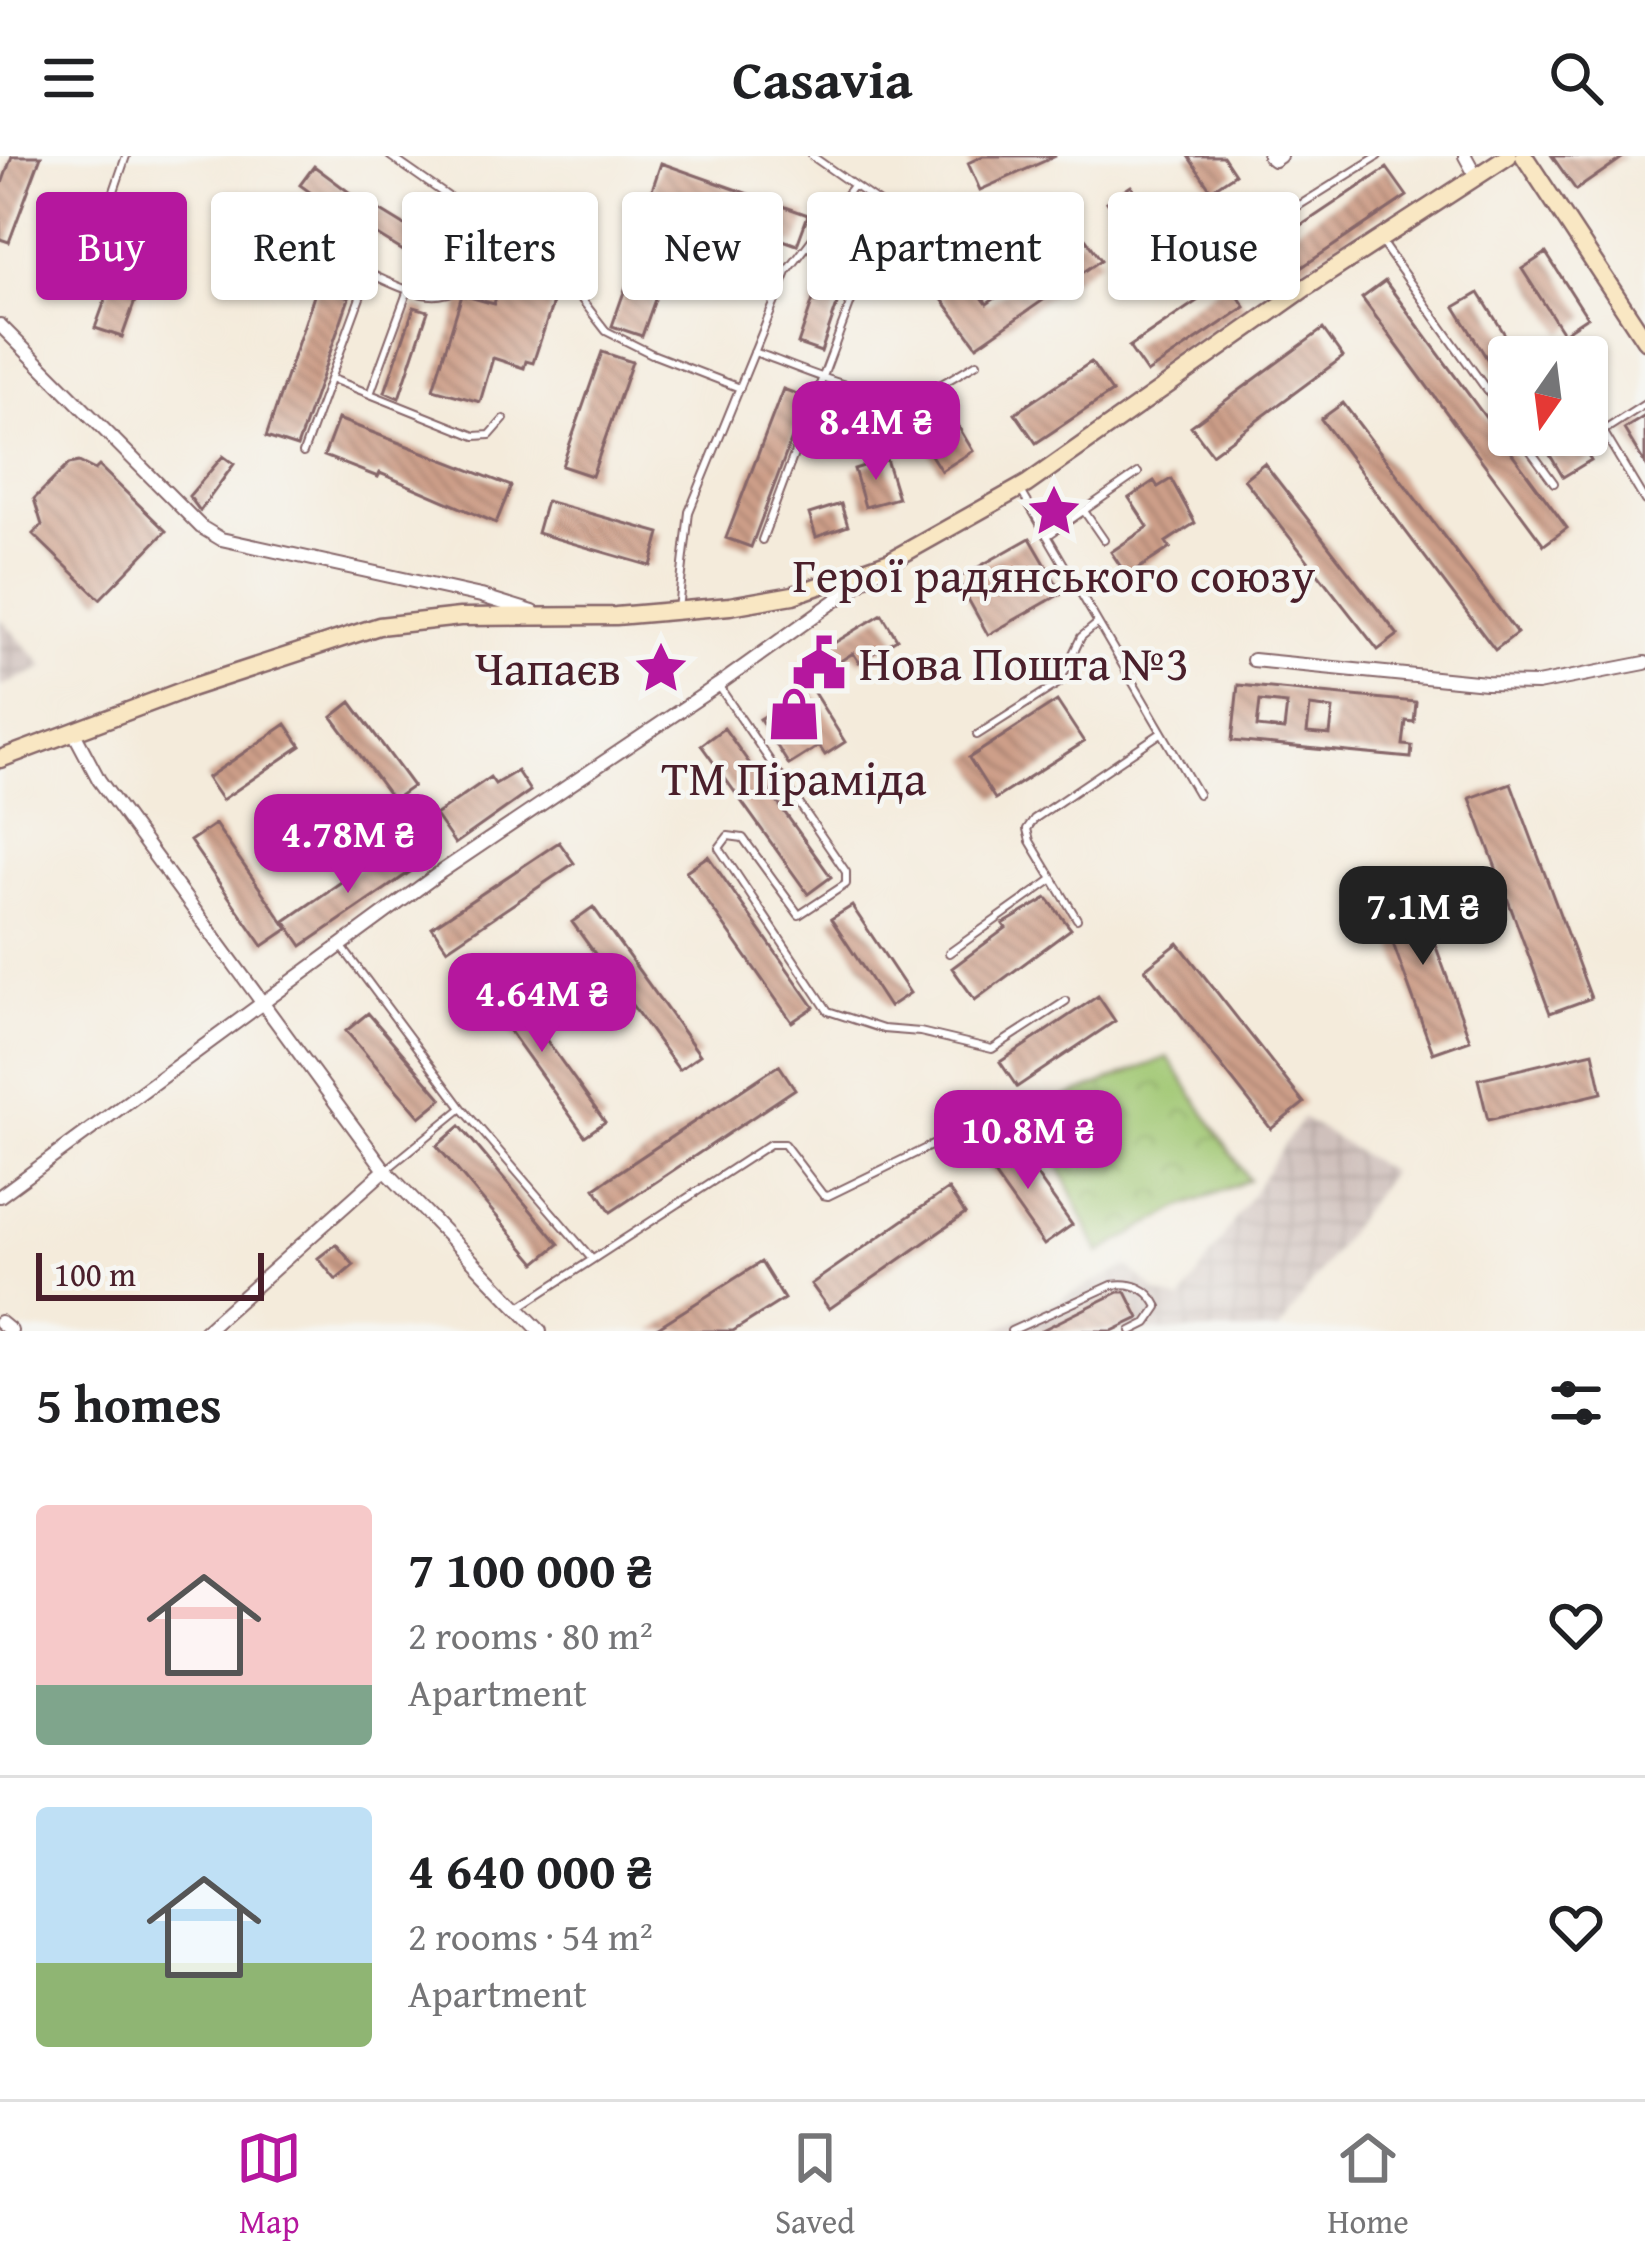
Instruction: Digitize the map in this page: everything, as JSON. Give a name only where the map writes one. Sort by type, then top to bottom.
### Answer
[{"type":"main road","points":[[0,759],[187,689],[379,626],[460,617],[678,612],[793,596],[890,562],[1019,489],[1379,239],[1508,156]]},
{"type":"main road","points":[[1524,156],[1645,340]]},
{"type":"street","points":[[1269,156],[1274,160],[1280,156]]},
{"type":"street","points":[[1465,156],[1476,176]]},
{"type":"street","points":[[0,325],[201,526],[221,539],[482,596],[550,617]]},
{"type":"street","points":[[0,1196],[442,872],[890,562]]},
{"type":"street","points":[[1253,660],[1537,684],[1645,663]]},
{"type":"street","points":[[74,734],[99,780],[385,1170],[541,1331]]},
{"type":"street","points":[[205,1331],[385,1170]]},
{"type":"street","points":[[0,1322],[11,1331]]},
{"type":"lane","points":[[114,192],[126,156]]},
{"type":"lane","points":[[390,156],[442,192]]},
{"type":"lane","points":[[812,156],[860,192]]},
{"type":"lane","points":[[1300,205],[1378,156]]},
{"type":"lane","points":[[678,612],[685,526],[754,352],[788,272],[852,187]]},
{"type":"lane","points":[[1379,239],[1488,392]]},
{"type":"lane","points":[[304,453],[360,300]]},
{"type":"lane","points":[[370,394],[404,300]]},
{"type":"lane","points":[[582,300],[606,331],[652,355],[740,388]]},
{"type":"lane","points":[[762,540],[853,300]]},
{"type":"lane","points":[[754,352],[861,388],[901,395],[931,389],[977,363]]},
{"type":"lane","points":[[334,380],[475,436],[490,435],[504,419]]},
{"type":"lane","points":[[1608,428],[1645,404]]},
{"type":"lane","points":[[1608,439],[1645,501]]},
{"type":"lane","points":[[1534,456],[1554,483]]},
{"type":"lane","points":[[1047,536],[1138,473]]},
{"type":"lane","points":[[1019,489],[1198,794]]},
{"type":"lane","points":[[1084,511],[1104,540]]},
{"type":"lane","points":[[977,735],[1059,683],[1081,637],[1098,622]]},
{"type":"lane","points":[[718,685],[846,872],[846,884],[799,914],[743,838],[728,836],[719,848],[828,1011],[883,1029],[920,1032],[992,1049],[1066,1001]]},
{"type":"lane","points":[[1077,919],[1030,841],[1030,823],[1161,733]]},
{"type":"lane","points":[[949,953],[1053,879]]},
{"type":"lane","points":[[342,946],[462,1108],[591,1258]]},
{"type":"lane","points":[[385,1170],[462,1108]]},
{"type":"lane","points":[[518,1308],[777,1141],[823,1196],[828,1196],[957,1132]]},
{"type":"lane","points":[[1010,1331],[1124,1283],[1148,1292],[1158,1307],[1147,1322],[1131,1331]]},
{"type":"shaded area","points":[[0,618],[45,667],[0,687]]},
{"type":"shaded area","points":[[1302,1118],[1390,1172],[1279,1331],[994,1331],[1128,1266],[1159,1294],[1181,1301]]},
{"type":"green space","points":[[1168,1057],[1249,1180],[1179,1208],[1099,1253],[1034,1110]]},
{"type":"building","points":[[12,156],[41,156],[9,242],[0,239],[0,189]]},
{"type":"building","points":[[983,156],[1056,156],[980,190],[968,163]]},
{"type":"building","points":[[1188,156],[1223,156],[1235,174],[1211,190]]},
{"type":"building","points":[[1552,156],[1625,156],[1576,190]]},
{"type":"building","points":[[661,163],[743,192],[651,192]]},
{"type":"building","points":[[314,166],[349,192],[310,192],[300,185]]},
{"type":"building","points":[[1387,168],[1407,196],[1300,268],[1300,226]]},
{"type":"building","points":[[783,206],[807,215],[797,245],[783,240]]},
{"type":"building","points":[[378,209],[402,224],[402,250],[378,236]]},
{"type":"building","points":[[1084,236],[1101,260],[1084,272]]},
{"type":"building","points":[[1546,253],[1587,317],[1563,333],[1522,269]]},
{"type":"building","points":[[1385,281],[1488,421],[1488,456],[1514,456],[1567,528],[1544,545],[1362,298]]},
{"type":"building","points":[[1479,293],[1506,336],[1488,336],[1488,360],[1455,307]]},
{"type":"building","points":[[622,298],[655,300],[642,336],[612,326]]},
{"type":"building","points":[[105,300],[135,300],[122,337],[95,328]]},
{"type":"building","points":[[313,300],[348,300],[297,447],[266,437]]},
{"type":"building","points":[[460,300],[494,304],[495,300],[554,300],[533,363],[526,361],[524,368],[493,358],[480,402],[433,389]]},
{"type":"building","points":[[813,300],[839,300],[821,352],[798,344]]},
{"type":"building","points":[[942,300],[984,300],[987,304],[1043,300],[977,346]]},
{"type":"building","points":[[1198,300],[1241,300],[1245,307],[1147,373],[1129,347]]},
{"type":"building","points":[[414,307],[428,311],[399,398],[385,392]]},
{"type":"building","points":[[1323,329],[1343,357],[1212,454],[1191,426]]},
{"type":"building","points":[[602,352],[632,362],[592,476],[562,466]]},
{"type":"building","points":[[1091,362],[1112,392],[1036,443],[1015,413]]},
{"type":"building","points":[[783,389],[807,398],[751,547],[726,538]]},
{"type":"building","points":[[1343,403],[1517,633],[1495,650],[1321,419]]},
{"type":"building","points":[[949,411],[973,451],[941,471],[916,431]]},
{"type":"building","points":[[1645,416],[1645,464],[1624,429]]},
{"type":"building","points":[[338,419],[511,486],[496,523],[380,473],[378,477],[324,456]]},
{"type":"building","points":[[223,456],[234,464],[200,511],[189,496]]},
{"type":"building","points":[[1550,456],[1589,456],[1591,460],[1563,477]]},
{"type":"building","points":[[886,459],[898,498],[865,507],[854,469]]},
{"type":"building","points":[[79,462],[95,470],[99,466],[166,531],[100,599],[33,534],[42,525],[34,499],[69,464]]},
{"type":"building","points":[[1264,463],[1398,635],[1378,650],[1244,479]]},
{"type":"building","points":[[1171,479],[1195,523],[1166,542],[1170,548],[1127,576],[1111,552],[1148,527],[1129,498],[1154,481],[1158,487]]},
{"type":"building","points":[[546,501],[660,533],[651,566],[537,533]]},
{"type":"building","points":[[841,504],[848,526],[816,537],[809,514]]},
{"type":"building","points":[[1030,538],[1062,593],[988,635],[957,579]]},
{"type":"building","points":[[882,614],[897,639],[859,662],[853,653],[809,681],[798,665]]},
{"type":"building","points":[[1238,685],[1416,702],[1414,722],[1406,721],[1403,745],[1412,746],[1411,758],[1232,741]],"holes":[[[1260,701],[1287,704],[1284,730],[1257,727]],[[1310,706],[1333,709],[1330,735],[1307,733]]]},
{"type":"building","points":[[811,688],[845,742],[825,755],[819,746],[789,765],[760,719]]},
{"type":"building","points":[[1057,701],[1084,742],[995,799],[969,758]]},
{"type":"building","points":[[351,702],[413,786],[393,800],[332,717]]},
{"type":"building","points":[[286,724],[301,746],[222,800],[207,778]]},
{"type":"building","points":[[724,728],[831,877],[808,894],[701,745]]},
{"type":"building","points":[[517,771],[530,791],[455,844],[435,815],[490,777],[495,784]]},
{"type":"building","points":[[1511,783],[1591,998],[1550,1013],[1470,798]]},
{"type":"building","points":[[215,824],[288,929],[263,946],[190,841]]},
{"type":"building","points":[[559,842],[574,863],[447,949],[432,927]]},
{"type":"building","points":[[393,846],[410,872],[302,946],[285,921]]},
{"type":"building","points":[[708,856],[814,1007],[792,1022],[686,871]]},
{"type":"building","points":[[1413,884],[1470,1040],[1433,1053],[1376,897]]},
{"type":"building","points":[[1047,898],[1071,929],[975,1000],[952,968],[1006,928],[1003,924]]},
{"type":"building","points":[[852,906],[910,993],[889,1007],[831,919]]},
{"type":"building","points":[[593,907],[700,1055],[679,1070],[572,922]]},
{"type":"building","points":[[1178,943],[1304,1103],[1271,1129],[1145,969]]},
{"type":"building","points":[[499,974],[605,1122],[585,1136],[479,988]]},
{"type":"building","points":[[1098,996],[1115,1021],[1017,1087],[1000,1062]]},
{"type":"building","points":[[368,1013],[442,1099],[420,1117],[346,1031]]},
{"type":"building","points":[[1593,1052],[1602,1093],[1488,1120],[1478,1079]]},
{"type":"building","points":[[779,1065],[795,1089],[611,1212],[595,1188]]},
{"type":"building","points":[[460,1126],[559,1244],[536,1263],[437,1146]]},
{"type":"building","points":[[1011,1139],[1072,1225],[1044,1245],[983,1159]]},
{"type":"building","points":[[948,1189],[965,1214],[829,1309],[811,1284]]},
{"type":"building","points":[[336,1244],[354,1265],[336,1280],[318,1258]]},
{"type":"building","points":[[761,1262],[784,1299],[733,1331],[652,1331]]},
{"type":"building","points":[[1126,1292],[1139,1318],[1112,1331],[1040,1331]]},
{"type":"place","name":"Герої радянського союзу","points":[[1054,511]]},
{"type":"place","name":"Нова Пошта №3","points":[[819,663]]},
{"type":"place","name":"Чапаєв","points":[[661,668]]},
{"type":"place","name":"ТМ Піраміда","points":[[794,714]]}]
